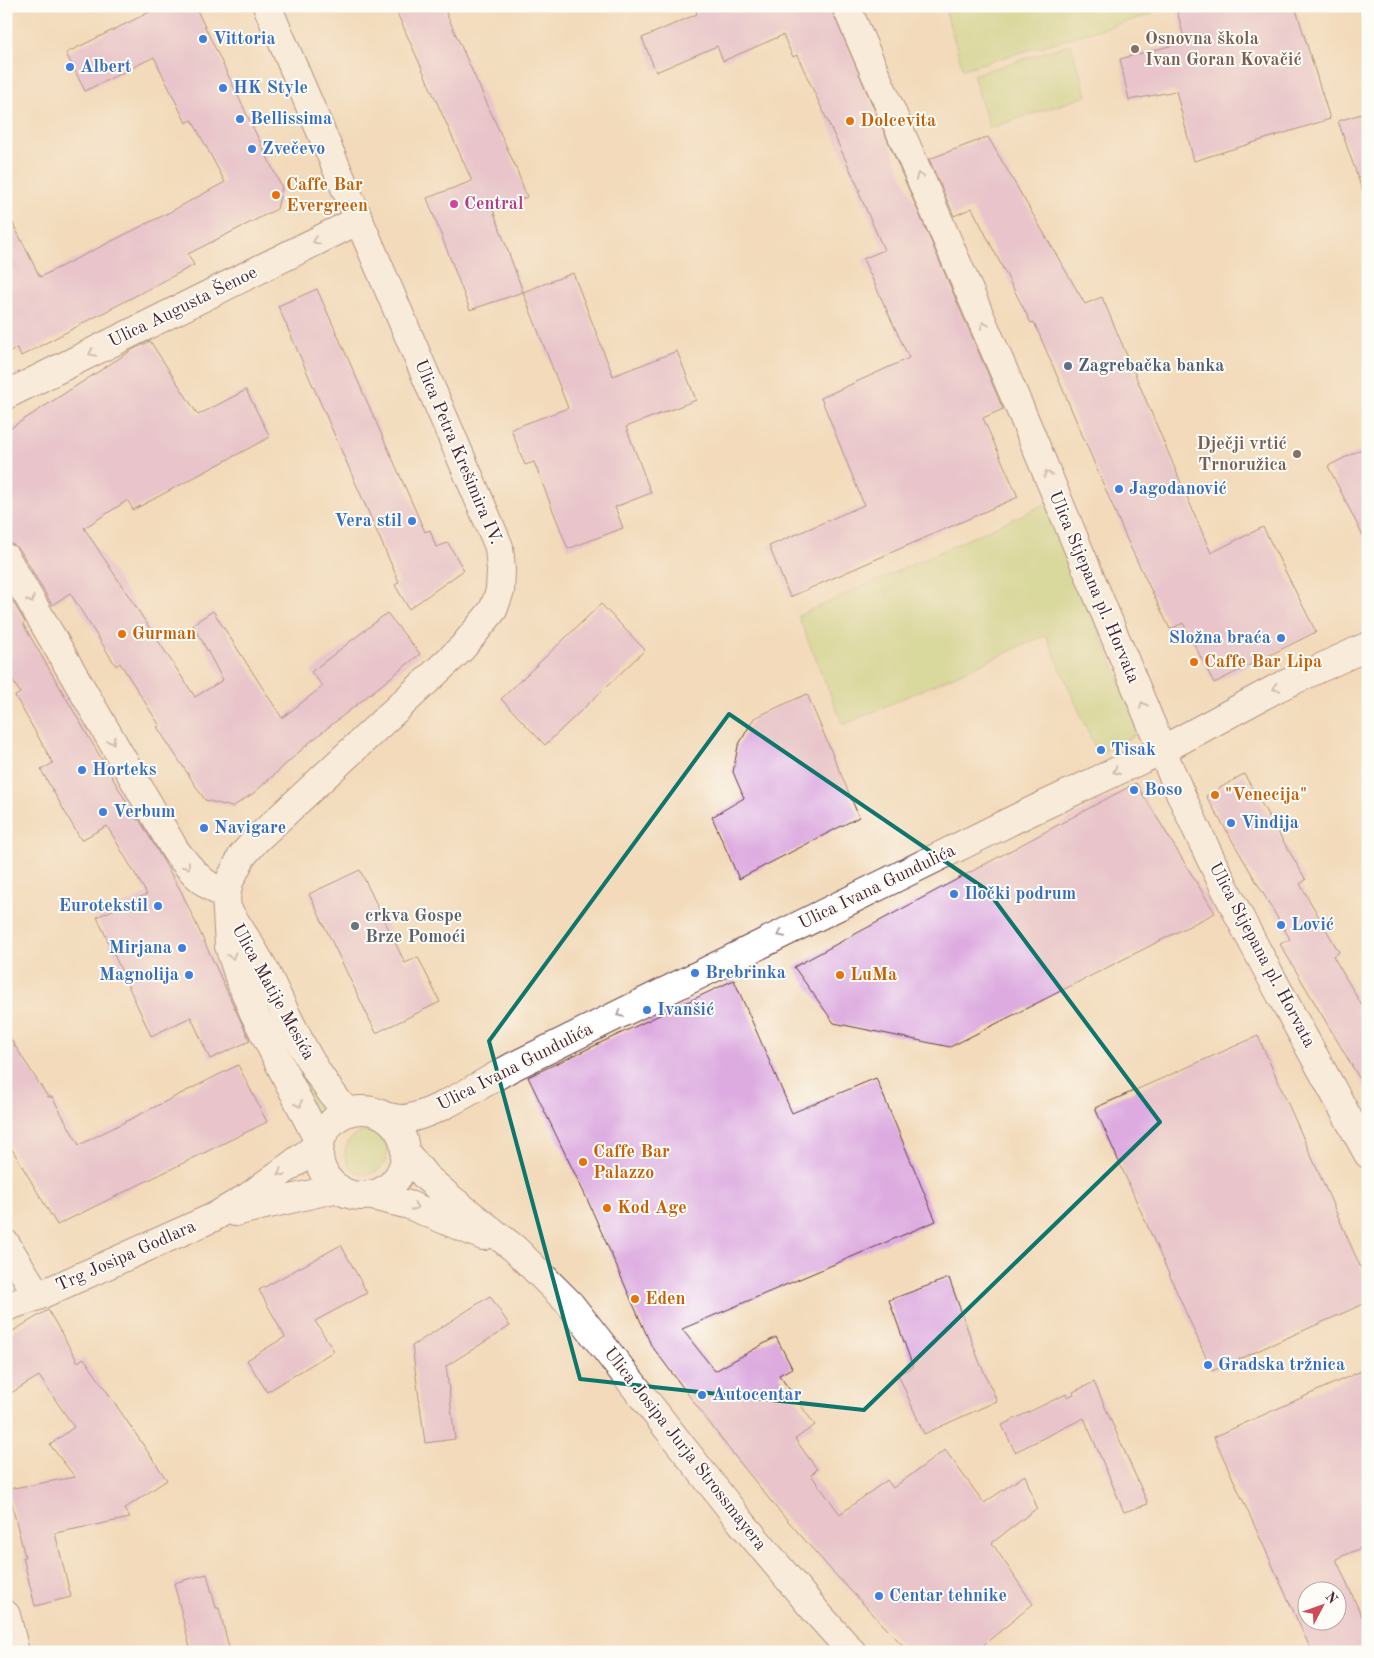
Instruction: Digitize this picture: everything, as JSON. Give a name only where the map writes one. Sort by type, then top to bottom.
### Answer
[{"type":"street","name":"Ulica Petra Krešimira IV.","points":[[227,902],[229,882],[234,870],[256,840],[462,648],[493,610],[500,591],[501,570],[499,547],[267,6]]},
{"type":"street","name":"Ulica Stjepana pl. Horvata","points":[[846,6],[1024,418],[1178,789],[1235,908],[1368,1154]]},
{"type":"street","name":"Ulica Augusta Šenoe","points":[[6,395],[359,220]]},
{"type":"street","name":"Ulica Matije Mesića","points":[[6,558],[175,850],[190,870],[227,902],[320,1078],[347,1112]]},
{"type":"street","name":"Ulica Ivana Gundulića","points":[[386,1117],[402,1119],[421,1116],[436,1109],[512,1067],[1021,816],[1162,750],[1277,688],[1368,646]]},
{"type":"street","name":"Ulica Matije Mesića","points":[[227,902],[229,946],[239,977],[254,1013],[320,1144]]},
{"type":"street","points":[[347,1112],[360,1110],[374,1111],[386,1117],[396,1126],[402,1138],[405,1152],[404,1162],[394,1180],[382,1190],[368,1195]]},
{"type":"street","name":"Trg Josipa Godlara","points":[[6,1307],[38,1296],[214,1217],[248,1197],[320,1144],[325,1130],[335,1119],[347,1112]]},
{"type":"street","points":[[320,1144],[319,1156],[322,1168],[329,1180],[338,1188]]},
{"type":"street","points":[[405,1152],[426,1177],[514,1249]]},
{"type":"street","name":"Trg Josipa Godlara","points":[[214,1217],[338,1188],[358,1195],[368,1195],[409,1205],[514,1249]]},
{"type":"street","points":[[6,1244],[38,1296]]},
{"type":"street","name":"Ulica Josipa Jurja Strossmayera","points":[[514,1249],[570,1304],[741,1522],[852,1652]]},
{"type":"street","points":[[6,1614],[15,1652]]},
{"type":"highlighted area","points":[[729,714],[987,890],[1160,1122],[864,1410],[580,1379],[489,1041]]},
{"type":"green space","points":[[944,6],[1150,6],[1153,14],[963,69]]},
{"type":"green space","points":[[1071,44],[1087,96],[990,128],[973,75]]},
{"type":"green space","points":[[1046,504],[1141,732],[1098,754],[1046,635],[843,725],[798,616]]},
{"type":"green space","points":[[269,1002],[330,1115],[321,1126],[263,1009]]},
{"type":"green space","points":[[370,1132],[378,1135],[384,1141],[387,1153],[384,1165],[378,1171],[362,1174],[354,1171],[348,1165],[345,1149],[348,1141],[354,1135]]},
{"type":"building","points":[[162,6],[195,6],[282,188],[277,209],[188,254],[194,265],[21,356],[17,348],[6,355],[6,210],[40,277],[168,213],[225,182],[192,120],[186,123],[154,57],[85,91],[66,53]]},
{"type":"building","points":[[394,6],[443,6],[516,168],[527,197],[493,210],[523,292],[470,310],[427,198],[472,181]]},
{"type":"building","points":[[694,6],[830,6],[1003,409],[983,418],[1018,497],[790,597],[769,546],[864,505],[821,398],[909,358],[863,259],[884,250],[858,191],[860,191],[797,55],[793,57],[783,35],[723,61],[717,46],[656,72],[642,38],[697,14]]},
{"type":"building","points":[[1176,6],[1295,6],[1330,119],[1194,161],[1176,91],[1129,100],[1120,59],[1185,42]]},
{"type":"building","points":[[1368,112],[1368,194],[1364,195],[1338,121]]},
{"type":"building","points":[[988,137],[1085,304],[1102,297],[1211,553],[1263,527],[1316,632],[1214,683],[1183,623],[1170,629],[1128,542],[1034,322],[1031,323],[972,208],[954,216],[929,159]]},
{"type":"building","points":[[573,273],[613,376],[677,351],[696,400],[626,427],[651,493],[615,507],[623,528],[568,549],[534,462],[525,465],[511,429],[568,408],[523,292]]},
{"type":"building","points":[[317,289],[425,532],[430,530],[436,547],[448,543],[464,570],[409,609],[395,585],[399,582],[278,306]]},
{"type":"building","points":[[150,341],[198,415],[246,390],[270,437],[133,510],[128,500],[84,528],[195,697],[223,680],[193,624],[213,611],[282,718],[323,686],[311,672],[387,613],[420,654],[310,742],[254,793],[232,807],[205,800],[157,727],[160,726],[120,663],[116,666],[70,593],[52,605],[20,550],[6,542],[6,431],[132,350]]},
{"type":"building","points":[[1368,446],[1368,546],[1328,466]]},
{"type":"building","points":[[6,590],[25,622],[23,624],[137,820],[139,819],[181,891],[250,1041],[210,1059],[191,1017],[151,1036],[97,917],[147,894],[107,826],[81,840],[41,770],[53,763],[15,696],[20,693],[6,669]]},
{"type":"building","points":[[601,604],[645,650],[545,745],[501,699]]},
{"type":"building","points":[[807,694],[859,817],[739,879],[712,817],[744,798],[733,772],[738,746],[754,718]]},
{"type":"building","points":[[1244,774],[1306,880],[1300,884],[1339,952],[1333,956],[1368,1016],[1368,1093],[1280,944],[1290,939],[1206,796]]},
{"type":"building","points":[[1136,783],[1215,913],[950,1047],[834,1023],[794,967]]},
{"type":"building","name":"crkva Gospe Brze Pomoći","points":[[360,870],[405,963],[418,957],[440,1002],[376,1033],[309,894]]},
{"type":"building","points":[[734,980],[792,1113],[876,1078],[936,1221],[682,1329],[715,1371],[776,1337],[792,1368],[779,1375],[815,1425],[795,1439],[817,1469],[811,1475],[840,1514],[887,1480],[893,1488],[945,1450],[984,1503],[1025,1475],[1037,1508],[992,1543],[1033,1604],[975,1652],[909,1652],[831,1570],[774,1505],[726,1445],[651,1345],[587,1199],[528,1077]]},
{"type":"building","points":[[6,1032],[48,1097],[52,1097],[79,1145],[238,1065],[267,1122],[57,1225],[6,1139]]},
{"type":"building","points":[[1258,1036],[1368,1284],[1368,1302],[1212,1371],[1095,1108]]},
{"type":"building","points":[[341,1245],[367,1293],[315,1321],[334,1351],[267,1392],[247,1360],[285,1337],[259,1290]]},
{"type":"building","points":[[949,1278],[979,1361],[997,1401],[924,1434],[898,1374],[913,1367],[889,1300]]},
{"type":"building","points":[[490,1296],[510,1326],[446,1366],[455,1439],[425,1443],[412,1346]]},
{"type":"building","points":[[48,1310],[78,1362],[84,1358],[167,1480],[124,1509],[130,1518],[55,1533],[71,1597],[35,1606],[8,1489],[75,1477],[50,1445],[74,1427],[39,1376],[6,1396],[6,1335]]},
{"type":"building","points":[[1368,1368],[1368,1545],[1336,1559],[1345,1580],[1296,1580],[1296,1617],[1214,1437]]},
{"type":"building","points":[[1094,1382],[1148,1504],[1124,1512],[1084,1418],[1015,1452],[1002,1425],[1066,1394],[1067,1397],[1074,1394],[1073,1392]]},
{"type":"building","points":[[207,1574],[216,1608],[219,1608],[230,1652],[191,1652],[174,1583]]},
{"type":"building","points":[[1346,1581],[1368,1630],[1368,1652],[1312,1652],[1302,1630],[1346,1630]]},
{"type":"place","name":"Vittoria","points":[[203,39]]},
{"type":"place","name":"Osnovna škola Ivan Goran Kovačić","points":[[1135,49]]},
{"type":"place","name":"Albert","points":[[70,67]]},
{"type":"place","name":"HK Style","points":[[223,88]]},
{"type":"place","name":"Bellissima","points":[[240,119]]},
{"type":"place","name":"Dolcevita","points":[[850,121]]},
{"type":"place","name":"Zvečevo","points":[[252,149]]},
{"type":"place","name":"Caffe Bar Evergreen","points":[[276,195]]},
{"type":"place","name":"Central","points":[[454,204]]},
{"type":"place","name":"Zagrebačka banka","points":[[1068,366]]},
{"type":"place","name":"Dječji vrtić Trnoružica","points":[[1297,454]]},
{"type":"place","name":"Jagodanović","points":[[1119,489]]},
{"type":"place","name":"Vera stil","points":[[412,521]]},
{"type":"place","name":"Gurman","points":[[122,634]]},
{"type":"place","name":"Složna braća","points":[[1281,638]]},
{"type":"place","name":"Caffe Bar Lipa","points":[[1194,662]]},
{"type":"place","name":"Tisak","points":[[1101,750]]},
{"type":"place","name":"Horteks","points":[[82,770]]},
{"type":"place","name":"Boso","points":[[1134,790]]},
{"type":"place","name":"\"Venecija\"","points":[[1215,795]]},
{"type":"place","name":"Verbum","points":[[103,812]]},
{"type":"place","name":"Vindija","points":[[1231,823]]},
{"type":"place","name":"Navigare","points":[[204,828]]},
{"type":"place","name":"Iločki podrum","points":[[954,894]]},
{"type":"place","name":"Eurotekstil","points":[[158,906]]},
{"type":"place","name":"Lović","points":[[1281,925]]},
{"type":"place","name":"crkva Gospe Brze Pomoći","points":[[355,926]]},
{"type":"place","name":"Mirjana","points":[[182,948]]},
{"type":"place","name":"Brebrinka","points":[[695,973]]},
{"type":"place","name":"Magnolija","points":[[189,975]]},
{"type":"place","name":"LuMa","points":[[840,975]]},
{"type":"place","name":"Ivanšić","points":[[647,1010]]},
{"type":"place","name":"Caffe Bar Palazzo","points":[[583,1162]]},
{"type":"place","name":"Kod Age","points":[[607,1208]]},
{"type":"place","name":"Eden","points":[[635,1299]]},
{"type":"place","name":"Gradska tržnica","points":[[1208,1365]]},
{"type":"place","name":"Autocentar","points":[[702,1395]]},
{"type":"place","name":"Centar tehnike","points":[[879,1596]]}]
